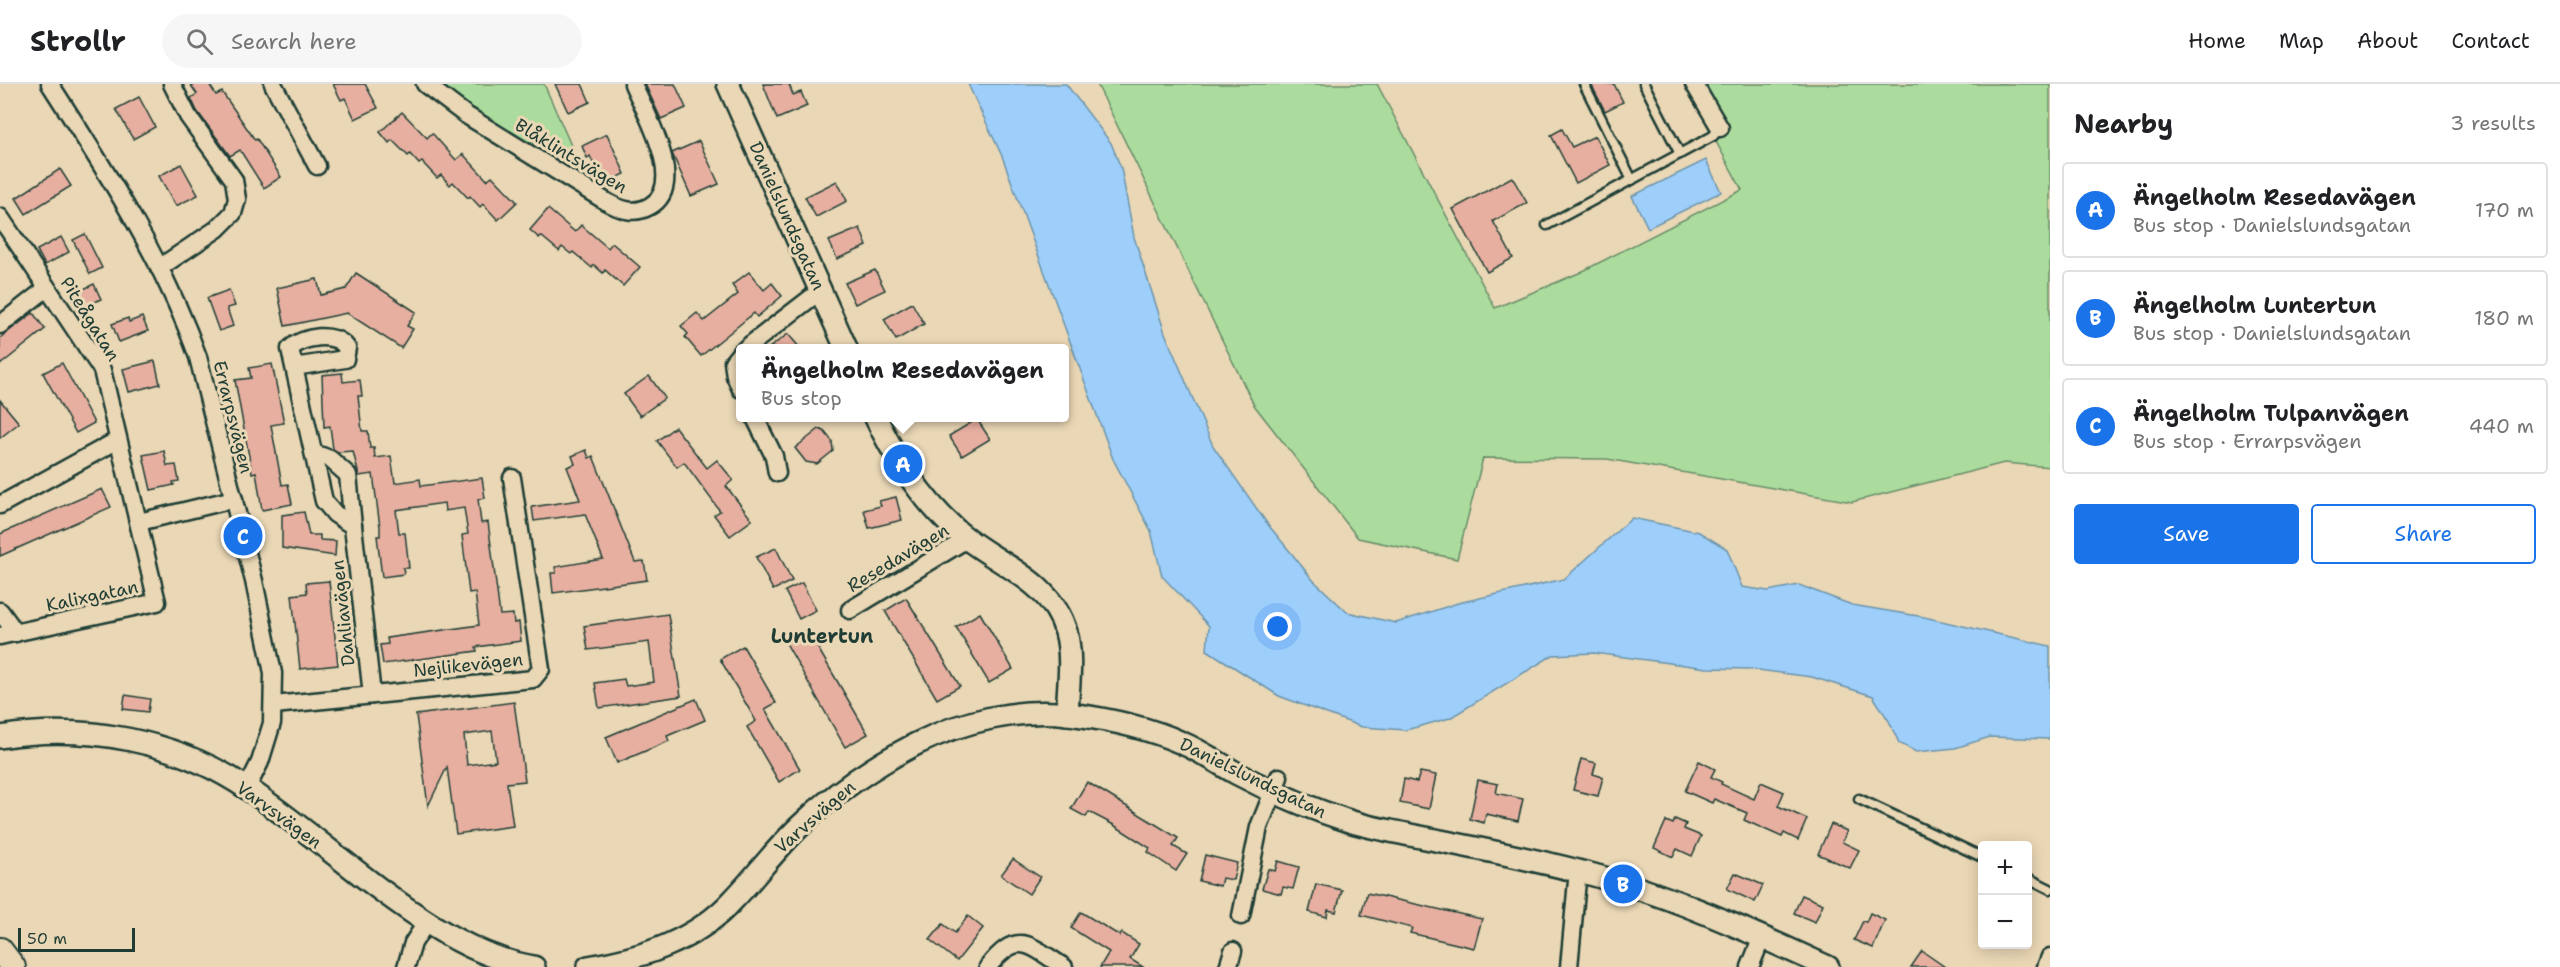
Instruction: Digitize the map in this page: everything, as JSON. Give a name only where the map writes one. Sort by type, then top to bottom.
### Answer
[{"type":"main road","points":[[0,950],[13,967]]},
{"type":"street","name":"Errarpsvägen","points":[[50,84],[119,192],[188,328],[198,357],[234,499],[273,673],[274,705],[268,740],[247,788]]},
{"type":"street","points":[[159,268],[217,229],[232,213],[237,199],[234,180],[189,116],[172,84]]},
{"type":"street","points":[[273,84],[317,166]]},
{"type":"street","name":"Blåklintsvägen","points":[[425,84],[466,115],[620,210],[633,211],[646,208],[659,199],[665,189],[666,175],[659,146],[633,84]]},
{"type":"street","name":"Danielslundsgatan","points":[[728,84],[844,344]]},
{"type":"street","points":[[1695,84],[1720,128]]},
{"type":"street","name":"Piteågatan","points":[[0,217],[102,370],[139,522]]},
{"type":"street","points":[[0,325],[47,288]]},
{"type":"street","points":[[751,344],[820,291]]},
{"type":"street","points":[[736,359],[734,362],[736,378]]},
{"type":"street","points":[[294,367],[324,501],[335,514],[353,526]]},
{"type":"street","points":[[757,422],[774,456],[777,473]]},
{"type":"street","points":[[879,422],[920,490],[941,516],[967,539],[1035,584],[1060,618],[1069,651],[1067,714]]},
{"type":"street","points":[[0,505],[118,440]]},
{"type":"street","name":"Dahliavägen","points":[[314,453],[330,459],[348,475],[372,695]]},
{"type":"street","name":"Nejlikevägen","points":[[274,705],[533,679],[541,669],[512,478]]},
{"type":"street","points":[[139,522],[234,499]]},
{"type":"street","name":"Kalixgatan","points":[[8,635],[157,602],[139,522]]},
{"type":"street","name":"Resedavägen","points":[[850,610],[967,539]]},
{"type":"street","points":[[0,611],[8,635]]},
{"type":"street","name":"Varvsvägen","points":[[588,967],[618,962],[663,949],[694,932],[732,902],[799,827],[838,793],[876,767],[918,743],[952,728],[988,719],[1026,713],[1067,714]]},
{"type":"street","name":"Danielslundsgatan","points":[[1067,714],[1126,724],[1180,742],[1276,784],[1328,814],[1360,824],[1578,870],[1644,890],[1762,937],[1828,967]]},
{"type":"street","name":"Varvsvägen","points":[[0,737],[80,731],[173,752],[247,788],[426,923],[478,951],[506,962],[534,967]]},
{"type":"street","points":[[1241,916],[1259,827],[1276,784]]},
{"type":"street","points":[[1569,967],[1578,870]]},
{"type":"street","points":[[406,967],[413,943],[426,923]]},
{"type":"street","points":[[1750,967],[1762,937]]},
{"type":"street","points":[[988,967],[1001,950],[1016,944],[1034,948],[1064,967]]},
{"type":"street","points":[[2046,967],[2050,957]]},
{"type":"lane","points":[[1584,84],[1632,180]]},
{"type":"lane","points":[[1644,84],[1680,154]]},
{"type":"lane","points":[[1547,225],[1713,136],[1720,128]]},
{"type":"lane","points":[[1859,799],[1978,855]]},
{"type":"lane","points":[[2032,880],[2050,889]]},
{"type":"green space","points":[[433,84],[544,84],[573,150],[516,140]]},
{"type":"green space","points":[[1097,84],[1377,84],[1495,308],[1579,273],[1742,190],[1685,84],[2050,84],[2050,467],[2004,463],[1852,502],[1607,459],[1483,458],[1457,559],[1358,538],[1254,405]]},
{"type":"water","points":[[968,84],[1066,84],[1111,143],[1121,168],[1134,237],[1165,333],[1213,446],[1266,522],[1313,580],[1347,612],[1396,623],[1458,603],[1564,579],[1632,518],[1699,532],[1727,549],[1742,587],[1768,591],[1799,585],[1852,605],[1924,617],[2050,646],[2050,739],[1990,737],[1955,748],[1916,752],[1899,743],[1889,721],[1873,696],[1812,677],[1750,669],[1707,668],[1594,653],[1553,655],[1450,718],[1406,730],[1362,727],[1279,696],[1207,650],[1209,626],[1162,576],[1151,531],[1113,459],[1002,156]]},
{"type":"water","points":[[1706,160],[1721,192],[1648,228],[1632,196]]},
{"type":"building","points":[[190,84],[209,84],[216,95],[222,92],[255,140],[257,139],[281,177],[264,188],[240,150],[230,156],[197,111],[191,98],[197,94]]},
{"type":"building","points":[[333,84],[365,84],[378,108],[355,119],[345,98],[341,100]]},
{"type":"building","points":[[555,84],[582,84],[590,102],[568,112]]},
{"type":"building","points":[[645,84],[675,84],[686,108],[661,119]]},
{"type":"building","points":[[763,84],[789,84],[793,95],[801,92],[807,106],[777,119]]},
{"type":"building","points":[[1591,84],[1614,84],[1623,102],[1605,111]]},
{"type":"building","points":[[139,97],[155,127],[133,139],[116,109]]},
{"type":"building","points":[[402,112],[427,138],[432,133],[456,160],[463,154],[487,180],[492,176],[517,202],[498,220],[483,204],[480,207],[470,196],[468,198],[453,182],[450,185],[441,175],[437,178],[422,162],[419,164],[410,154],[408,156],[392,140],[389,143],[380,132]]},
{"type":"building","points":[[1562,129],[1572,147],[1595,136],[1610,165],[1576,183],[1551,135]]},
{"type":"building","points":[[607,134],[625,174],[603,184],[590,156],[587,158],[582,146]]},
{"type":"building","points":[[699,141],[719,184],[691,196],[672,153]]},
{"type":"building","points":[[181,164],[198,195],[176,206],[159,176]]},
{"type":"building","points":[[60,169],[71,186],[26,214],[16,198]]},
{"type":"building","points":[[1512,177],[1527,203],[1493,221],[1513,258],[1487,272],[1453,209]]},
{"type":"building","points":[[837,181],[847,201],[816,217],[805,197]]},
{"type":"building","points":[[548,209],[575,232],[581,225],[608,248],[612,243],[640,267],[623,286],[605,270],[603,273],[594,265],[592,268],[573,252],[571,254],[562,247],[559,251],[530,230]]},
{"type":"building","points":[[860,228],[867,246],[837,259],[829,241]]},
{"type":"building","points":[[85,234],[102,268],[90,274],[73,240]]},
{"type":"building","points":[[61,237],[69,252],[45,265],[37,250]]},
{"type":"building","points":[[875,270],[885,290],[855,304],[845,283]]},
{"type":"building","points":[[749,272],[764,290],[772,283],[782,296],[757,317],[754,313],[701,356],[685,337],[688,334],[681,326],[697,313],[704,321],[738,294],[732,285]]},
{"type":"building","points":[[356,273],[416,312],[407,326],[413,329],[401,348],[347,313],[285,326],[277,288],[317,279],[321,295],[346,289]]},
{"type":"building","points":[[94,284],[101,299],[81,309],[73,294]]},
{"type":"building","points":[[229,290],[235,306],[227,308],[233,326],[219,331],[207,298]]},
{"type":"building","points":[[912,303],[924,324],[896,340],[884,319]]},
{"type":"building","points":[[33,313],[45,329],[0,365],[0,338]]},
{"type":"building","points":[[142,317],[148,331],[119,342],[112,324],[128,318],[129,322]]},
{"type":"building","points":[[788,334],[797,344],[774,344]]},
{"type":"building","points":[[155,361],[160,384],[129,392],[123,369]]},
{"type":"building","points":[[62,363],[94,423],[76,433],[43,373]]},
{"type":"building","points":[[272,364],[284,423],[271,425],[282,485],[288,484],[292,504],[262,510],[256,472],[252,473],[235,380],[251,378],[249,368]]},
{"type":"building","points":[[342,373],[343,382],[360,380],[362,396],[358,396],[362,431],[368,431],[370,448],[374,448],[375,458],[391,456],[395,483],[420,479],[421,486],[482,478],[485,498],[478,499],[481,523],[488,522],[500,615],[513,614],[514,623],[519,622],[521,641],[476,647],[477,651],[383,664],[380,645],[388,644],[387,638],[479,625],[475,592],[469,593],[462,535],[468,534],[464,508],[445,511],[444,503],[396,510],[399,533],[405,533],[409,568],[403,568],[404,574],[382,577],[377,536],[380,536],[380,527],[373,474],[359,476],[353,451],[338,452],[333,449],[330,426],[324,427],[322,375]]},
{"type":"building","points":[[649,376],[665,398],[640,416],[624,394]]},
{"type":"building","points":[[0,400],[19,423],[0,438]]},
{"type":"building","points":[[972,422],[979,422],[990,439],[962,456],[949,436]]},
{"type":"building","points":[[675,427],[707,468],[717,460],[733,480],[726,486],[752,520],[730,536],[714,515],[720,511],[684,462],[677,467],[657,441]]},
{"type":"building","points":[[819,429],[824,431],[832,441],[833,451],[817,464],[806,462],[795,448]]},
{"type":"building","points":[[586,450],[589,458],[593,456],[635,562],[644,561],[647,580],[553,593],[551,573],[556,573],[555,567],[603,559],[585,514],[534,521],[532,507],[580,500],[567,467],[575,464],[572,456]]},
{"type":"building","points":[[164,451],[167,466],[176,465],[179,481],[173,482],[174,485],[151,490],[143,455]]},
{"type":"building","points":[[102,489],[111,507],[0,556],[0,534]]},
{"type":"building","points":[[896,497],[902,520],[869,528],[864,510],[881,506],[879,501]]},
{"type":"building","points":[[304,512],[309,535],[320,535],[320,540],[336,541],[335,556],[282,548],[282,515]]},
{"type":"building","points":[[776,548],[792,581],[773,590],[756,557]]},
{"type":"building","points":[[329,581],[338,665],[300,669],[292,595],[307,593],[306,583]]},
{"type":"building","points":[[802,583],[816,610],[799,619],[785,591]]},
{"type":"building","points":[[906,598],[960,686],[937,699],[885,611]]},
{"type":"building","points":[[980,613],[1013,669],[989,683],[956,627]]},
{"type":"building","points":[[668,614],[681,696],[599,708],[595,683],[624,679],[626,686],[654,682],[649,642],[588,650],[584,626]]},
{"type":"building","points":[[808,631],[868,734],[845,747],[786,643]]},
{"type":"building","points":[[743,646],[776,703],[765,709],[800,769],[779,782],[747,727],[756,721],[720,659]]},
{"type":"building","points":[[125,695],[150,699],[148,712],[123,709]]},
{"type":"building","points":[[696,699],[705,720],[667,736],[669,741],[617,763],[606,737]]},
{"type":"building","points":[[514,702],[525,781],[507,783],[513,826],[456,834],[447,767],[428,806],[416,715]],"holes":[[[492,731],[496,761],[467,765],[464,735]]]},
{"type":"building","points":[[1581,759],[1596,763],[1593,774],[1603,777],[1598,796],[1573,790]]},
{"type":"building","points":[[1699,761],[1715,769],[1711,777],[1722,782],[1721,784],[1754,799],[1761,782],[1784,792],[1778,806],[1807,819],[1798,840],[1784,833],[1782,837],[1744,820],[1747,813],[1714,799],[1712,803],[1685,791]]},
{"type":"building","points":[[1420,772],[1436,775],[1429,809],[1400,803],[1404,779],[1417,782]]},
{"type":"building","points":[[1478,780],[1498,784],[1496,793],[1523,799],[1518,821],[1486,814],[1484,823],[1470,819]]},
{"type":"building","points":[[1087,782],[1178,838],[1173,846],[1187,854],[1176,871],[1148,852],[1150,848],[1112,824],[1089,812],[1086,817],[1071,809]]},
{"type":"building","points":[[1675,819],[1686,824],[1684,829],[1701,836],[1692,856],[1677,849],[1673,857],[1654,848],[1666,821],[1673,824]]},
{"type":"building","points":[[1831,824],[1847,831],[1842,842],[1859,850],[1850,868],[1818,854]]},
{"type":"building","points":[[1205,855],[1237,863],[1233,880],[1222,878],[1220,886],[1199,881]]},
{"type":"building","points":[[1013,859],[1040,877],[1029,894],[1001,875]]},
{"type":"building","points":[[1278,861],[1299,867],[1293,889],[1283,887],[1281,894],[1262,889],[1268,869],[1275,871]]},
{"type":"building","points":[[1735,873],[1763,885],[1755,902],[1727,889]]},
{"type":"building","points":[[1316,884],[1342,890],[1336,912],[1328,910],[1327,917],[1309,912]]},
{"type":"building","points":[[1367,893],[1482,919],[1474,948],[1410,933],[1412,928],[1361,915]]},
{"type":"building","points":[[1802,895],[1823,904],[1815,922],[1794,913]]},
{"type":"building","points":[[1081,912],[1120,936],[1122,933],[1139,944],[1130,959],[1143,967],[1100,967],[1109,952],[1071,928]]},
{"type":"building","points":[[1870,913],[1885,920],[1873,948],[1854,940],[1863,921],[1866,922]]},
{"type":"building","points":[[968,916],[983,928],[957,961],[930,940],[943,924],[955,933]]},
{"type":"building","points":[[1922,951],[1945,967],[1911,967]]},
{"type":"place","name":"Ängelholm Resedavägen","points":[[903,464]]},
{"type":"place","name":"Ängelholm Tulpanvägen","points":[[243,536]]},
{"type":"place","name":"Ängelholm Luntertun","points":[[1623,884]]},
{"type":"district","name":"Luntertun","points":[[822,636]]}]
